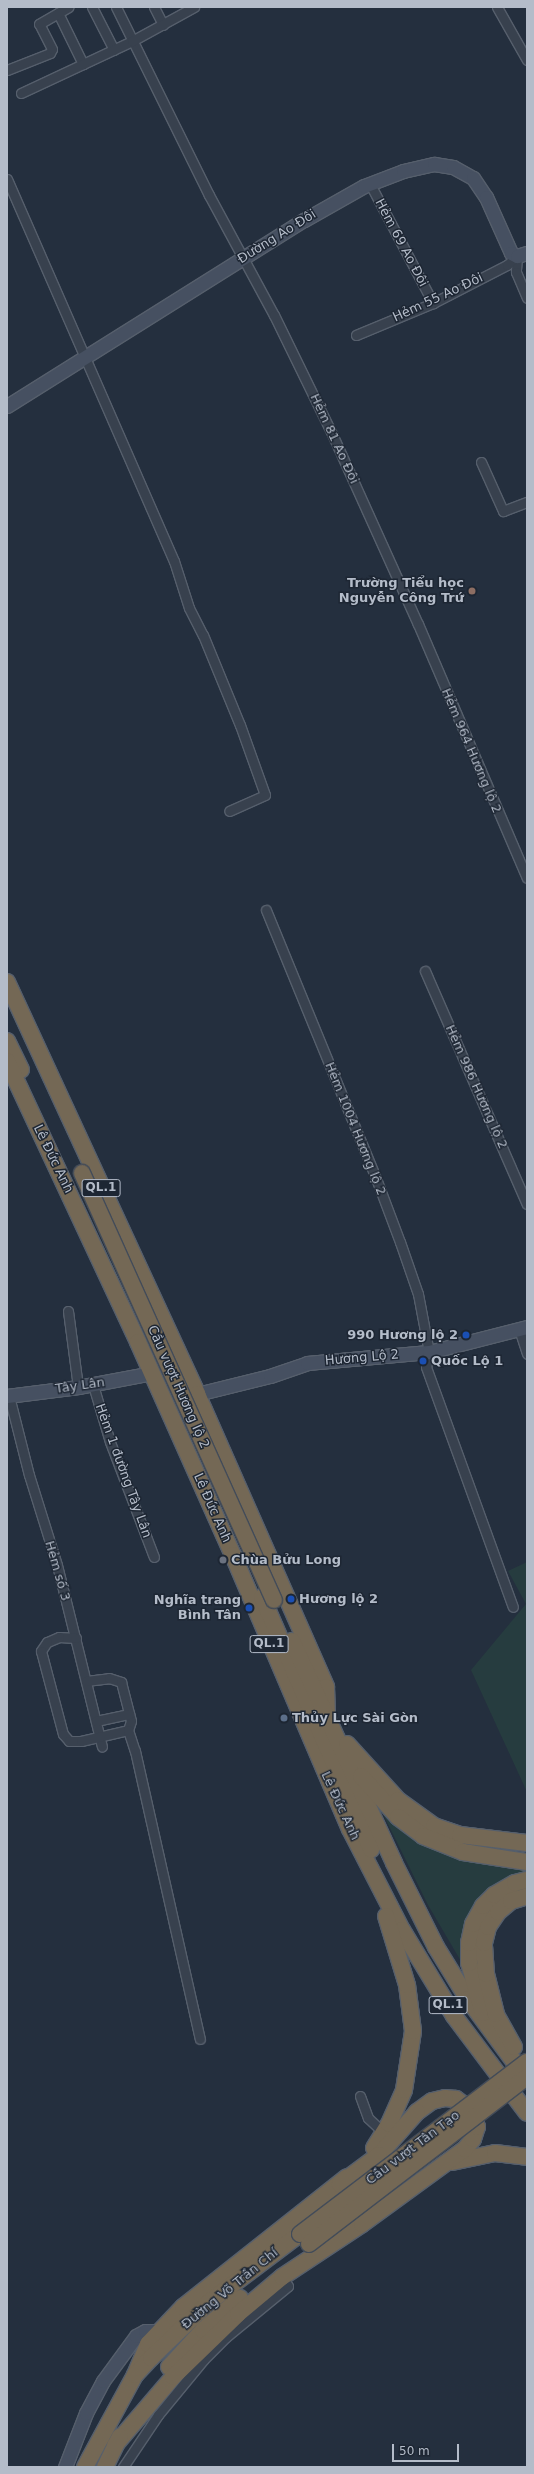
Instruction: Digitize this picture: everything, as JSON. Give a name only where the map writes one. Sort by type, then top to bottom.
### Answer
[{"type":"highway","name":"Lê Đức Anh","points":[[7,982],[197,1394],[326,1687],[329,1721],[398,1800],[422,1819],[460,1835],[527,1843]]},
{"type":"highway","name":"Lê Đức Anh","points":[[7,1008],[11,1047],[308,1736],[370,1855],[428,1960],[458,2009],[527,2098]]},
{"type":"highway","name":"Lê Đức Anh","points":[[11,1047],[77,1175]]},
{"type":"highway","name":"Cầu vượt Hương lộ 2","points":[[77,1175],[268,1599]]},
{"type":"highway","points":[[138,1342],[146,1348],[157,1348],[165,1342],[168,1332]]},
{"type":"highway","points":[[152,1373],[197,1394]]},
{"type":"highway","points":[[182,1441],[183,1428],[195,1421],[202,1422],[213,1432]]},
{"type":"highway","name":"Lê Đức Anh","points":[[268,1599],[304,1680],[370,1855],[381,1890],[402,1930],[454,2016],[527,2113]]},
{"type":"highway","name":"Lê Đức Anh","points":[[304,1680],[329,1721],[418,1913],[451,1972],[489,2029],[527,2078]]},
{"type":"highway","points":[[348,1760],[394,1813],[423,1836],[464,1852],[527,1862]]},
{"type":"highway","points":[[340,2184],[370,2154],[387,2127],[404,2090],[412,2050],[414,2031],[408,1985],[370,1855]]},
{"type":"highway","points":[[489,2029],[471,1973],[468,1954],[473,1924],[488,1900],[507,1886],[527,1880]]},
{"type":"highway","points":[[484,1955],[485,1935],[492,1918],[504,1906],[527,1896]]},
{"type":"highway","points":[[488,1900],[479,1932],[498,2018],[527,2065]]},
{"type":"highway","name":"Cầu vượt Tân Tạo","points":[[304,2239],[527,2062]]},
{"type":"highway","points":[[304,2239],[527,2078]]},
{"type":"highway","points":[[116,2445],[190,2360],[238,2314],[282,2277],[362,2224],[445,2164],[473,2139],[477,2127],[466,2105],[451,2098],[439,2099],[425,2106],[379,2155],[212,2281],[160,2330],[148,2344],[135,2375]]},
{"type":"highway","points":[[445,2164],[495,2153],[527,2157]]},
{"type":"highway","name":"Đường Võ Trần Chí","points":[[84,2467],[135,2375],[208,2303],[304,2239]]},
{"type":"highway","name":"Đường Võ Trần Chí","points":[[105,2467],[116,2445],[150,2390],[185,2348],[304,2239]]},
{"type":"street","points":[[7,70],[50,53],[52,49],[39,24],[69,7]]},
{"type":"street","points":[[92,7],[114,50]]},
{"type":"street","name":"Hẻm 81 Ao Đôi","points":[[116,7],[209,195],[244,257],[333,436],[418,624]]},
{"type":"street","points":[[154,7],[163,25]]},
{"type":"street","points":[[21,93],[114,50],[194,7]]},
{"type":"street","points":[[497,7],[527,59]]},
{"type":"street","points":[[58,13],[83,64]]},
{"type":"street","name":"Đường Ao Đôi","points":[[7,406],[304,220],[370,184],[404,171],[434,164],[453,167],[473,178],[486,197],[511,253],[522,255]]},
{"type":"street","points":[[7,179],[83,358],[174,561],[189,608],[226,691],[265,795],[229,811]]},
{"type":"street","name":"Hẻm 69 Ao Đôi","points":[[370,184],[433,303]]},
{"type":"street","points":[[522,255],[516,272],[527,298]]},
{"type":"street","name":"Hẻm 55 Ao Đôi","points":[[356,335],[433,303],[507,265],[522,255]]},
{"type":"street","points":[[481,462],[503,511],[527,502]]},
{"type":"street","name":"Hẻm 964 Hương lộ 2","points":[[418,624],[527,878]]},
{"type":"street","name":"Hẻm 1004 Hương lộ 2","points":[[266,910],[374,1172],[400,1242],[418,1294],[429,1352],[426,1367],[513,1607]]},
{"type":"street","name":"Hẻm 986 Hương lộ 2","points":[[425,971],[527,1204]]},
{"type":"street","points":[[68,1311],[78,1387]]},
{"type":"street","points":[[523,1328],[527,1354]]},
{"type":"street","name":"Hương Lộ 2","points":[[197,1394],[270,1376],[307,1363],[429,1352],[523,1328]]},
{"type":"street","name":"Tây Lân","points":[[8,1396],[93,1385],[152,1373]]},
{"type":"street","name":"Hẻm 1 đường Tây Lân","points":[[93,1385],[110,1442],[154,1557]]},
{"type":"street","name":"Hẻm số 3","points":[[8,1396],[76,1638],[102,1747]]},
{"type":"street","points":[[76,1638],[59,1637],[47,1642],[41,1651],[46,1676],[63,1734],[69,1741],[128,1730]]},
{"type":"street","points":[[86,1682],[108,1678],[121,1682],[131,1721],[128,1730],[135,1751],[200,2038]]},
{"type":"street","points":[[96,1721],[129,1714]]},
{"type":"street","points":[[360,2096],[368,2118],[387,2127]]},
{"type":"street","points":[[123,2467],[158,2415],[204,2359],[226,2336],[288,2286],[282,2277]]},
{"type":"street","points":[[65,2467],[86,2413],[103,2381],[136,2336],[145,2331],[160,2330]]},
{"type":"green space","points":[[527,1562],[527,1792],[471,1670],[526,1604],[508,1571]]},
{"type":"green space","points":[[383,1814],[417,1841],[433,1849],[488,1865],[527,1870],[527,1876],[462,1963],[428,1905]]},
{"type":"place","name":"Trường Tiểu học Nguyễn Công Trứ","points":[[472,591]]},
{"type":"place","name":"990 Hương lộ 2","points":[[466,1335]]},
{"type":"place","name":"Quốc Lộ 1","points":[[423,1361]]},
{"type":"place","name":"Chùa Bửu Long","points":[[223,1560]]},
{"type":"place","name":"Hương lộ 2","points":[[291,1599]]},
{"type":"place","name":"Nghĩa trang Bình Tân","points":[[249,1608]]},
{"type":"place","name":"Thủy Lực Sài Gòn","points":[[284,1718]]}]
